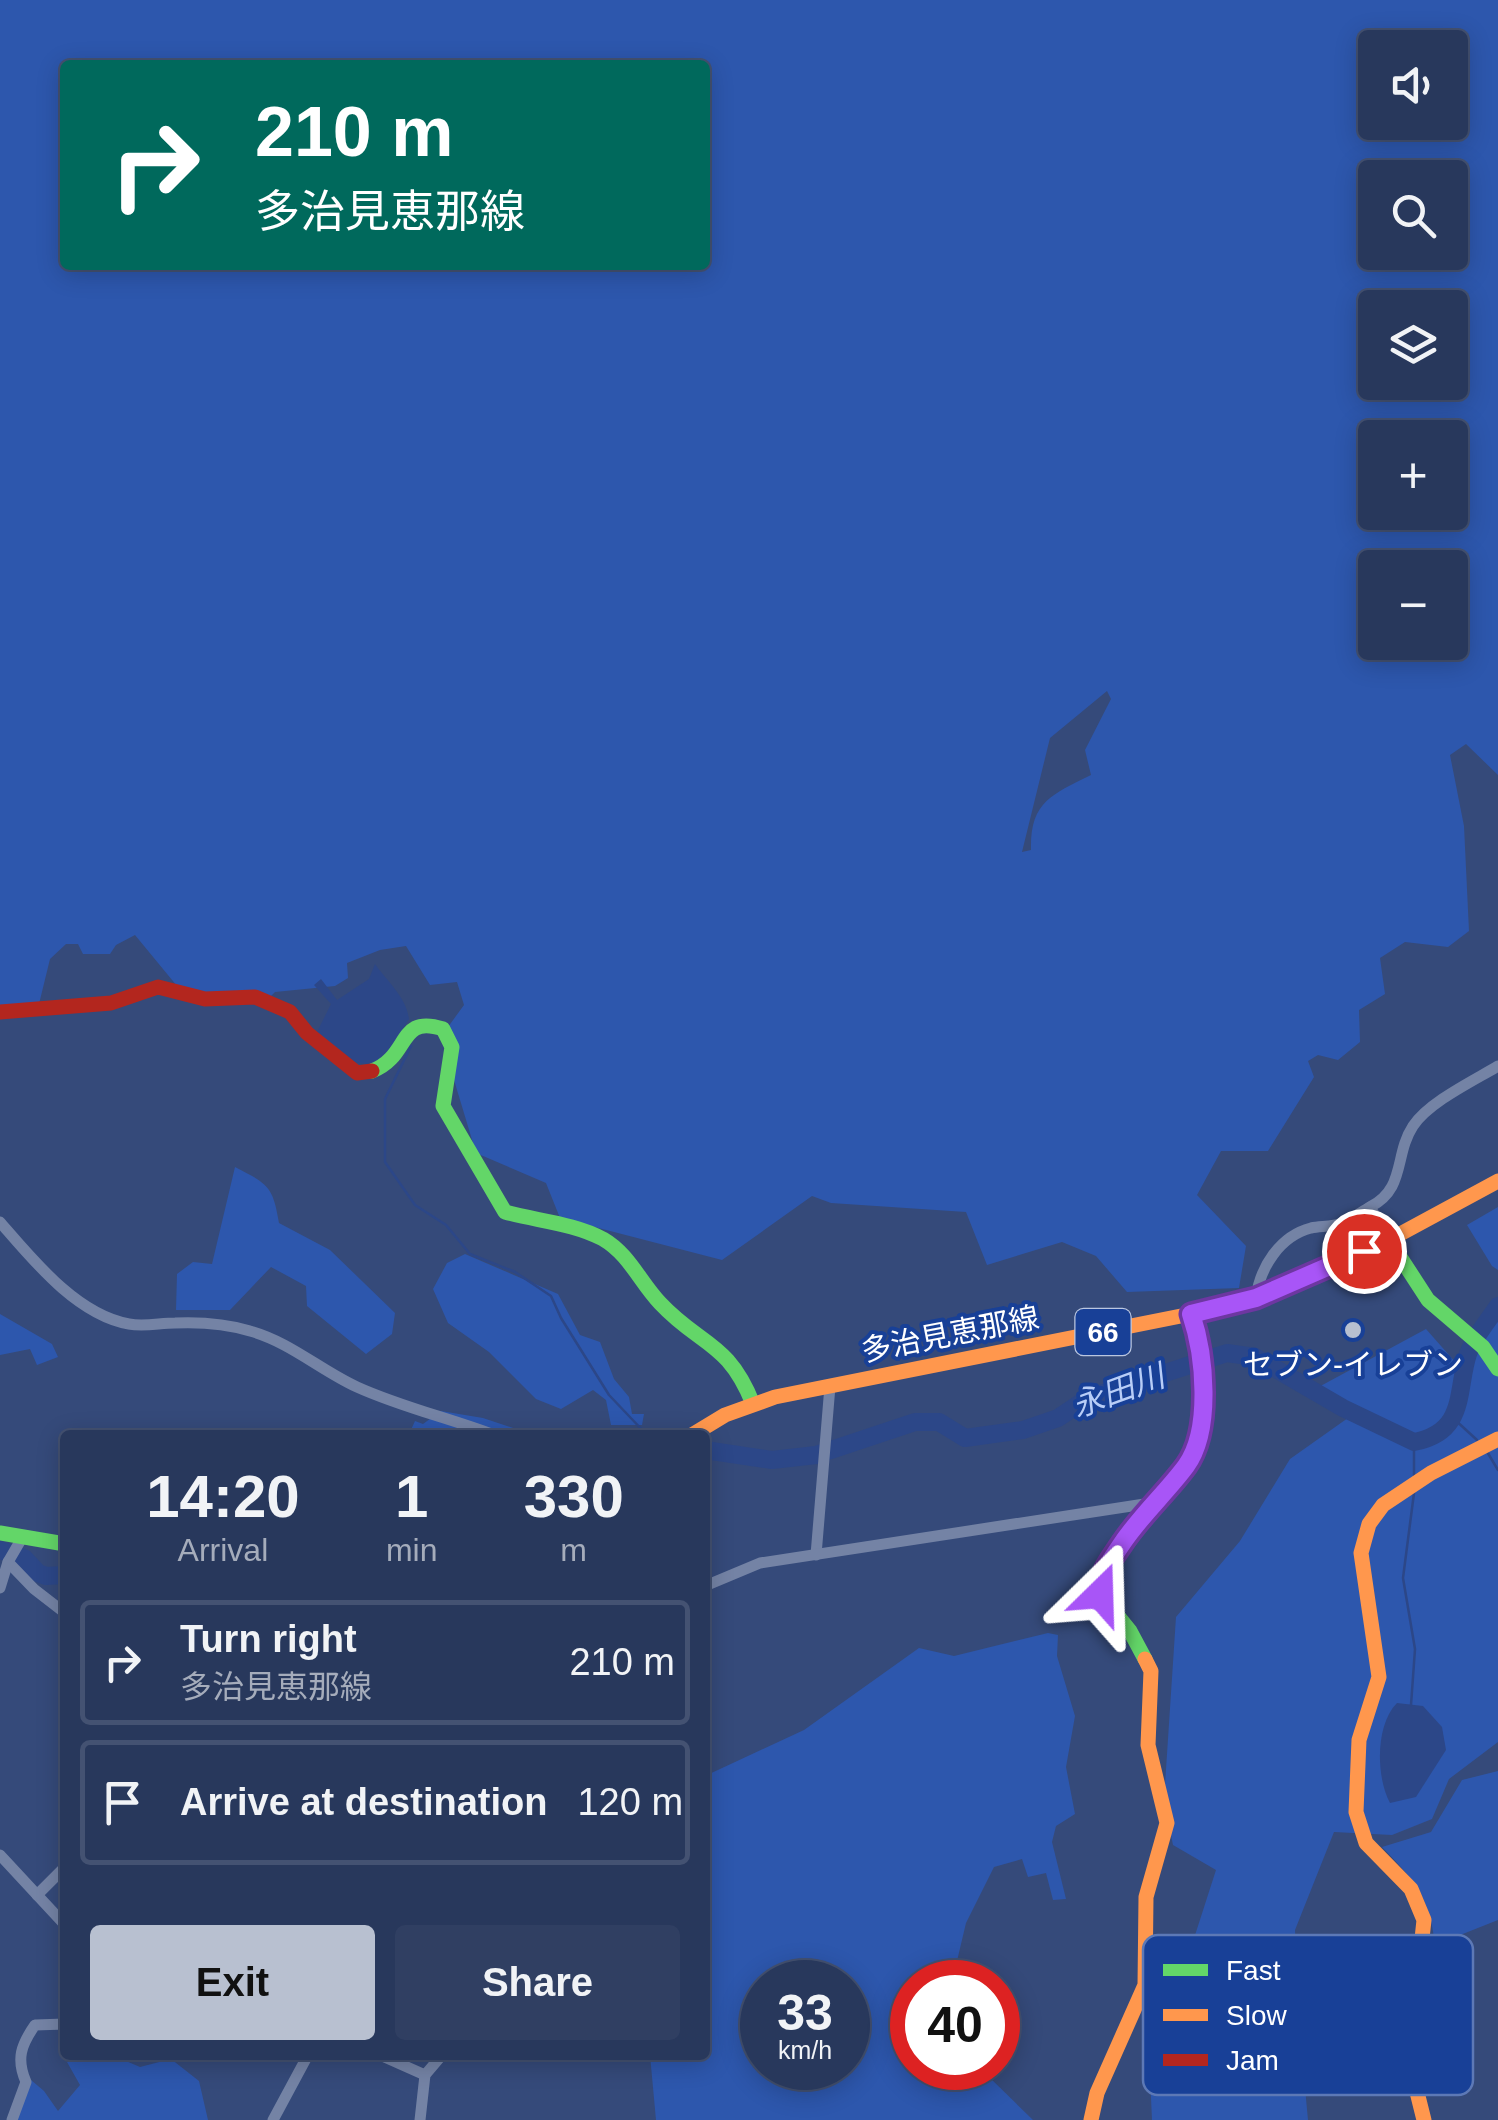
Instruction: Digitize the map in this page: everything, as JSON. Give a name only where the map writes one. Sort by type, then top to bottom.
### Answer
[{"type":"street","points":[[0,1012],[111,1003],[158,987],[205,998],[255,998],[290,1012],[307,1033],[345,1067],[358,1073],[390,1065],[414,1026],[424,1023],[443,1029],[452,1046],[443,1106],[504,1212],[575,1228],[614,1247],[660,1302],[726,1354],[741,1372],[753,1404]]},
{"type":"street","points":[[1256,1298],[1277,1248],[1310,1228],[1345,1222],[1384,1200],[1392,1189],[1406,1140],[1422,1115],[1498,1066]]},
{"type":"street","name":"多治見恵那線","points":[[702,1430],[753,1404],[1256,1298],[1389,1240],[1498,1181]]},
{"type":"street","points":[[1370,1208],[1428,1300],[1483,1347],[1498,1369]]},
{"type":"street","points":[[0,1222],[48,1273],[89,1308],[113,1319],[130,1324],[206,1324],[252,1331],[286,1344],[378,1396],[479,1430]]},
{"type":"street","points":[[1145,1935],[1146,1896],[1168,1822],[1148,1744],[1152,1670],[1130,1631],[1100,1594],[1100,1586],[1104,1569],[1151,1503],[1188,1464],[1197,1447],[1202,1427],[1202,1379],[1191,1314]]},
{"type":"street","points":[[816,1554],[830,1386]]},
{"type":"street","points":[[1422,1935],[1424,1920],[1411,1889],[1366,1844],[1356,1812],[1359,1740],[1378,1676],[1362,1553],[1365,1534],[1376,1512],[1395,1494],[1495,1441]]},
{"type":"street","points":[[710,1584],[760,1563],[1151,1503]]},
{"type":"street","points":[[0,1533],[60,1543]]},
{"type":"street","points":[[0,1588],[8,1562],[22,1538]]},
{"type":"street","points":[[8,1562],[34,1590],[60,1609]]},
{"type":"street","points":[[0,1856],[60,1920]]},
{"type":"street","points":[[37,1895],[60,1872]]},
{"type":"street","points":[[1092,2120],[1097,2093],[1143,1987]]},
{"type":"street","points":[[12,2120],[26,2082],[20,2067],[22,2044],[35,2025],[60,2024]]},
{"type":"street","points":[[272,2120],[305,2060]]},
{"type":"street","points":[[392,2060],[424,2074]]},
{"type":"street","points":[[420,2120],[424,2074],[437,2060]]},
{"type":"street","points":[[1418,2095],[1424,2120]]},
{"type":"shaded area","points":[[0,0],[1498,0],[1498,775],[1466,744],[1450,755],[1464,826],[1469,931],[1448,947],[1405,942],[1380,958],[1385,994],[1359,1010],[1360,1042],[1338,1060],[1318,1055],[1308,1061],[1314,1077],[1268,1151],[1221,1151],[1197,1195],[1246,1246],[1239,1288],[1127,1292],[1096,1256],[1062,1242],[987,1265],[966,1212],[831,1203],[812,1196],[722,1260],[560,1218],[546,1183],[476,1153],[445,1050],[448,1027],[464,1005],[457,982],[430,985],[406,946],[380,950],[347,963],[348,978],[335,986],[275,992],[270,997],[211,995],[177,986],[135,935],[116,945],[110,954],[83,954],[78,944],[66,944],[50,959],[39,1004],[0,1009]],"holes":[[[1107,691],[1111,699],[1085,750],[1091,775],[1046,802],[1034,821],[1031,850],[1022,852],[1050,738]]]},
{"type":"shaded area","points":[[375,964],[400,997],[409,1019],[383,1061],[362,1064],[347,1058],[317,1032],[331,1004],[314,985],[321,979],[337,1000],[369,979]]},
{"type":"shaded area","points":[[235,1167],[267,1188],[279,1223],[330,1250],[395,1313],[392,1334],[366,1354],[307,1306],[306,1286],[271,1267],[230,1310],[176,1310],[177,1274],[193,1262],[212,1264]]},
{"type":"shaded area","points":[[1498,1207],[1498,1270],[1467,1225]]},
{"type":"shaded area","points":[[465,1254],[558,1294],[580,1335],[600,1342],[614,1379],[629,1397],[632,1414],[644,1414],[642,1425],[611,1425],[606,1400],[593,1390],[561,1409],[536,1399],[489,1352],[448,1323],[433,1289],[447,1263]]},
{"type":"shaded area","points":[[1498,1300],[1498,1742],[1449,1779],[1432,1819],[1392,1835],[1334,1832],[1295,1935],[1195,1935],[1216,1870],[1173,1845],[1164,1800],[1176,1617],[1240,1541],[1290,1459],[1355,1413],[1315,1389],[1426,1329],[1456,1363]]},
{"type":"shaded area","points":[[0,1314],[52,1344],[58,1357],[37,1365],[30,1349],[0,1355]]},
{"type":"shaded area","points":[[441,1411],[483,1418],[519,1430],[411,1430],[415,1421],[423,1424]]},
{"type":"shaded area","points":[[1048,1633],[1058,1635],[1057,1656],[1075,1716],[1066,1767],[1075,1814],[1056,1826],[1052,1842],[1066,1899],[1053,1900],[1046,1873],[1028,1877],[1022,1859],[994,1867],[966,1923],[957,1960],[890,1960],[890,2090],[1002,2090],[1033,2120],[656,2120],[650,2060],[710,2060],[710,1774],[804,1730],[919,1648],[954,1656]]},
{"type":"shaded area","points":[[1397,1703],[1423,1706],[1442,1727],[1446,1750],[1416,1797],[1390,1803],[1382,1780],[1380,1751],[1385,1724]]},
{"type":"shaded area","points":[[1498,1771],[1498,1920],[1460,1935],[1434,1935],[1419,1890],[1382,1847],[1431,1832],[1462,1780]]},
{"type":"shaded area","points":[[124,2060],[140,2067],[172,2060],[199,2081],[208,2120],[15,2120],[31,2080],[58,2111],[80,2085],[67,2062]]},
{"type":"shaded area","points":[[1151,2095],[1306,2095],[1308,2120],[1152,2120]]},
{"type":"waterway","points":[[411,1046],[385,1099],[385,1162],[415,1205],[446,1225],[470,1254],[515,1272],[551,1296],[609,1395],[642,1430]]},
{"type":"waterway","name":"永田川","points":[[710,1451],[772,1460],[816,1455],[915,1422],[939,1422],[965,1438],[1023,1430],[1058,1418],[1088,1398],[1227,1353],[1255,1357],[1343,1408],[1414,1442],[1431,1437],[1451,1420],[1471,1348],[1498,1306]]},
{"type":"waterway","points":[[1453,1418],[1477,1440]]},
{"type":"waterway","points":[[1414,1442],[1414,1475]]},
{"type":"waterway","points":[[1486,1450],[1498,1470]]},
{"type":"waterway","points":[[1411,1705],[1415,1649],[1403,1578],[1414,1493]]},
{"type":"waterway","name":"永田川","points":[[0,1550],[24,1558],[38,1573],[60,1575]]},
{"type":"traffic: fast","points":[[372,1071],[393,1056],[418,1027],[443,1029],[452,1047],[443,1106],[505,1212],[580,1229],[612,1245],[660,1303],[734,1368],[753,1404]]},
{"type":"traffic: fast","points":[[1389,1240],[1428,1300],[1483,1347],[1498,1369]]},
{"type":"traffic: fast","points":[[1145,1659],[1130,1631],[1100,1594],[1101,1582],[1119,1545],[1197,1446],[1204,1399],[1191,1314]]},
{"type":"traffic: fast","points":[[0,1533],[60,1543]]},
{"type":"traffic: slow","points":[[700,1430],[725,1415],[775,1397],[1191,1314],[1279,1289],[1389,1240],[1498,1181]]},
{"type":"traffic: slow","points":[[1422,1935],[1424,1920],[1411,1889],[1366,1843],[1356,1812],[1359,1740],[1379,1677],[1361,1553],[1369,1524],[1383,1505],[1431,1473],[1498,1439]]},
{"type":"traffic: slow","points":[[1145,1659],[1151,1671],[1148,1745],[1167,1823],[1146,1897],[1146,1935]]},
{"type":"traffic: slow","points":[[1091,2120],[1097,2093],[1143,1990]]},
{"type":"traffic: slow","points":[[1418,2095],[1424,2120]]},
{"type":"traffic: jam","points":[[0,1012],[111,1003],[158,987],[205,999],[255,997],[290,1012],[307,1033],[357,1073],[372,1071]]},
{"type":"place","name":"セブン-イレブン","points":[[1353,1330]]},
{"type":"route","points":[[1100,1594],[1104,1569],[1151,1503],[1188,1464],[1197,1447],[1202,1427],[1202,1379],[1191,1314],[1256,1298],[1364,1251]]}]
